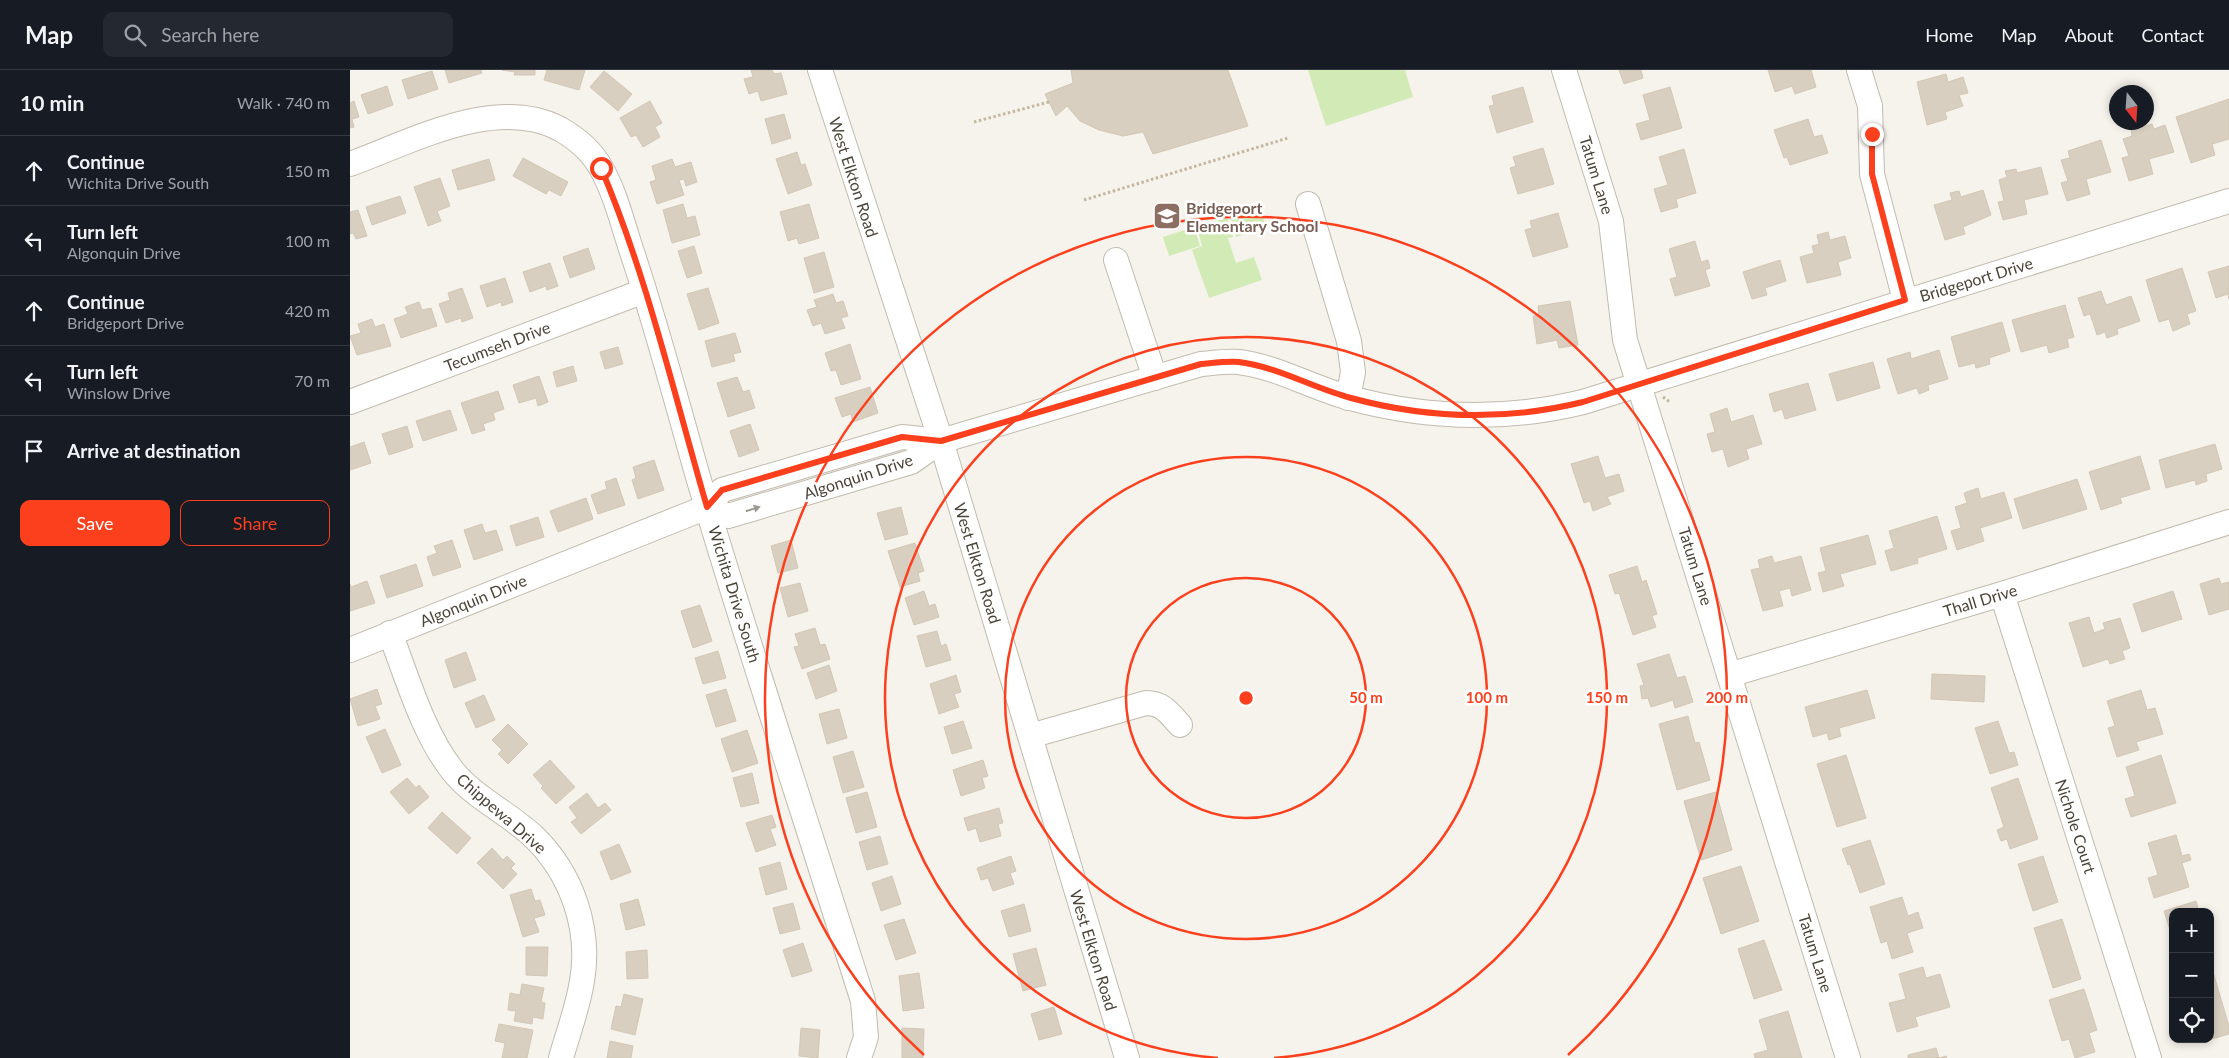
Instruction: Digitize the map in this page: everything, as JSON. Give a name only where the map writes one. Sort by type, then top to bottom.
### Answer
[{"type":"street","name":"West Elkton Road","points":[[820,70],[941,441],[1127,1058]]},
{"type":"street","name":"Tatum Lane","points":[[1564,70],[1611,221],[1624,340],[1848,1058]]},
{"type":"street","points":[[1859,70],[1870,106],[1872,174],[1905,300]]},
{"type":"street","name":"Wichita Drive South","points":[[350,164],[470,120],[497,116],[530,118],[558,128],[583,145],[601,168],[614,198],[644,291],[707,507],[863,1001],[866,1037],[859,1058]]},
{"type":"street","name":"Bridgeport Drive","points":[[941,441],[1201,364],[1237,362],[1273,370],[1348,398],[1401,410],[1446,415],[1494,416],[1546,411],[1638,385],[1905,300],[2229,201]]},
{"type":"street","points":[[1308,204],[1349,341],[1353,372],[1348,398]]},
{"type":"street","points":[[1116,260],[1155,378]]},
{"type":"street","name":"Tecumseh Drive","points":[[350,402],[644,291]]},
{"type":"street","name":"Algonquin Drive","points":[[350,650],[707,507],[728,516],[911,462],[941,441]]},
{"type":"street","name":"Thall Drive","points":[[1729,675],[2002,594],[2229,522]]},
{"type":"street","name":"Nichole Court","points":[[2002,594],[2149,1058]]},
{"type":"street","name":"Chippewa Drive","points":[[390,633],[433,741],[452,770],[474,792],[534,836],[556,863],[580,914],[585,947],[582,981],[562,1058]]},
{"type":"street","points":[[1030,736],[1155,703],[1163,706],[1180,725]]},
{"type":"path","points":[[974,122],[1049,102]]},
{"type":"path","points":[[1084,200],[1288,138]]},
{"type":"path","points":[[1662,396],[1670,402]]},
{"type":"green space","points":[[1308,70],[1405,70],[1413,97],[1326,126]]},
{"type":"green space","points":[[1260,208],[1266,227],[1236,237],[1230,217]]},
{"type":"green space","points":[[1227,218],[1233,237],[1228,238],[1236,263],[1254,257],[1262,280],[1209,298],[1192,250],[1202,246],[1197,227]]},
{"type":"green space","points":[[1194,227],[1200,246],[1169,256],[1163,237]]},
{"type":"building","points":[[445,70],[481,70],[482,73],[449,83]]},
{"type":"building","points":[[502,70],[535,70],[535,75],[514,75],[515,72]]},
{"type":"building","points":[[547,70],[585,70],[579,90],[544,80]]},
{"type":"building","points":[[751,70],[772,70],[774,74],[781,73],[787,94],[761,101],[758,91],[749,94],[744,79],[753,77]]},
{"type":"building","points":[[1071,70],[1228,70],[1248,126],[1153,154],[1143,132],[1123,136],[1099,130],[1080,121],[1067,106],[1056,116],[1045,94],[1073,83]]},
{"type":"building","points":[[1619,70],[1641,70],[1643,78],[1624,84]]},
{"type":"building","points":[[1768,70],[1811,70],[1816,87],[1795,94],[1792,86],[1775,92]]},
{"type":"building","points":[[432,71],[438,89],[408,99],[402,80]]},
{"type":"building","points":[[604,71],[632,94],[618,111],[590,87]]},
{"type":"building","points":[[1946,74],[1948,82],[1963,77],[1968,93],[1959,95],[1963,106],[1945,112],[1947,119],[1927,125],[1917,82]]},
{"type":"building","points":[[387,86],[393,105],[368,114],[361,95]]},
{"type":"building","points":[[1523,87],[1533,122],[1497,133],[1489,106],[1494,105],[1492,96]]},
{"type":"building","points":[[1670,87],[1682,128],[1641,140],[1636,124],[1650,120],[1643,95]]},
{"type":"building","points":[[2229,99],[2229,139],[2212,144],[2215,155],[2191,163],[2176,117]]},
{"type":"building","points":[[354,101],[359,117],[352,119],[354,127],[350,128],[350,103]]},
{"type":"building","points":[[650,101],[662,123],[655,127],[660,137],[643,147],[636,135],[631,137],[620,118]]},
{"type":"building","points":[[784,114],[791,138],[772,144],[765,119]]},
{"type":"building","points":[[1808,119],[1814,137],[1822,135],[1828,153],[1790,165],[1787,157],[1784,158],[1774,130]]},
{"type":"building","points":[[2165,125],[2174,152],[2149,159],[2153,174],[2129,181],[2122,158],[2129,156],[2123,139],[2132,136],[2131,130],[2154,130]]},
{"type":"building","points":[[2101,140],[2111,172],[2086,179],[2090,194],[2067,201],[2061,183],[2068,181],[2061,160],[2070,158],[2068,151]]},
{"type":"building","points":[[1543,148],[1554,184],[1518,194],[1510,168],[1516,166],[1513,157]]},
{"type":"building","points":[[1684,149],[1696,193],[1676,199],[1678,207],[1661,212],[1654,189],[1668,185],[1659,157]]},
{"type":"building","points":[[797,152],[801,165],[805,164],[812,185],[788,194],[776,159]]},
{"type":"building","points":[[523,158],[568,182],[561,196],[549,190],[546,194],[513,176]]},
{"type":"building","points":[[489,159],[495,180],[458,190],[452,170]]},
{"type":"building","points":[[672,159],[675,167],[691,162],[697,182],[686,186],[684,179],[679,180],[684,195],[657,204],[650,182],[656,180],[652,166]]},
{"type":"building","points":[[2041,167],[2048,194],[2024,200],[2027,214],[2003,220],[1998,202],[2004,201],[1999,180],[2007,177],[2005,171],[2016,169],[2017,173]]},
{"type":"building","points":[[440,178],[450,206],[437,211],[441,221],[428,226],[414,187]]},
{"type":"building","points":[[1983,190],[1991,215],[1963,227],[1965,234],[1945,240],[1934,205],[1952,200],[1950,193],[1959,191],[1961,197]]},
{"type":"building","points":[[400,196],[406,213],[372,225],[366,207]]},
{"type":"building","points":[[683,204],[687,218],[695,216],[700,235],[672,243],[663,210]]},
{"type":"building","points":[[809,204],[819,238],[799,244],[797,238],[788,241],[780,212]]},
{"type":"building","points":[[358,210],[367,236],[356,239],[353,233],[350,234],[350,212]]},
{"type":"building","points":[[1558,213],[1568,247],[1533,257],[1525,230],[1532,228],[1530,221]]},
{"type":"building","points":[[1828,232],[1830,240],[1845,236],[1851,258],[1838,262],[1841,275],[1807,283],[1800,257],[1814,253],[1812,246],[1819,244],[1817,235]]},
{"type":"building","points":[[1695,241],[1701,262],[1708,260],[1710,268],[1705,270],[1710,286],[1675,296],[1670,279],[1677,277],[1669,249]]},
{"type":"building","points":[[694,246],[702,273],[687,278],[678,251]]},
{"type":"building","points":[[588,248],[595,269],[570,278],[563,257]]},
{"type":"building","points":[[824,252],[834,287],[814,293],[804,258]]},
{"type":"building","points":[[1780,260],[1786,281],[1765,288],[1767,295],[1752,299],[1743,272]]},
{"type":"building","points":[[550,263],[558,286],[547,290],[546,286],[530,292],[523,272]]},
{"type":"building","points":[[2229,266],[2229,299],[2228,294],[2216,298],[2208,272]]},
{"type":"building","points":[[2182,268],[2196,311],[2187,314],[2190,324],[2173,331],[2169,319],[2159,322],[2146,280]]},
{"type":"building","points":[[505,278],[513,302],[502,306],[501,302],[487,307],[480,286]]},
{"type":"building","points":[[462,288],[473,318],[462,322],[461,318],[446,323],[439,304],[450,300],[448,293]]},
{"type":"building","points":[[708,288],[719,323],[699,330],[687,294]]},
{"type":"building","points":[[2101,291],[2106,305],[2131,296],[2140,321],[2117,329],[2118,334],[2107,338],[2105,332],[2097,335],[2090,314],[2084,316],[2078,298]]},
{"type":"building","points":[[833,294],[836,303],[843,301],[848,316],[841,318],[845,328],[825,334],[821,323],[813,326],[807,310],[817,307],[814,300]]},
{"type":"building","points":[[1570,301],[1578,345],[1559,348],[1557,340],[1537,344],[1533,316],[1539,315],[1538,306]]},
{"type":"building","points":[[419,302],[422,310],[431,308],[437,326],[401,338],[394,319],[408,314],[405,307]]},
{"type":"building","points":[[2065,305],[2074,337],[2067,339],[2069,347],[2049,353],[2047,345],[2021,352],[2012,320]]},
{"type":"building","points":[[372,319],[375,327],[384,324],[391,346],[357,355],[350,336],[361,333],[358,324]]},
{"type":"building","points":[[2002,322],[2010,351],[1989,358],[1990,364],[1976,368],[1975,363],[1959,367],[1951,337]]},
{"type":"building","points":[[735,333],[741,352],[733,354],[735,361],[712,367],[705,341]]},
{"type":"building","points":[[850,344],[861,379],[841,385],[836,370],[831,371],[825,353]]},
{"type":"building","points":[[618,347],[623,364],[605,369],[600,352]]},
{"type":"building","points":[[1939,350],[1948,379],[1928,385],[1929,390],[1919,394],[1917,388],[1898,394],[1887,359],[1910,352],[1911,359]]},
{"type":"building","points":[[1873,362],[1880,388],[1837,401],[1829,374]]},
{"type":"building","points":[[573,366],[577,381],[557,387],[553,372]]},
{"type":"building","points":[[539,376],[548,402],[538,406],[536,398],[519,403],[513,385]]},
{"type":"building","points":[[737,377],[743,392],[749,390],[755,408],[728,417],[717,383]]},
{"type":"building","points":[[1808,383],[1816,410],[1785,419],[1782,409],[1774,412],[1769,394]]},
{"type":"building","points":[[870,387],[878,413],[853,422],[851,414],[842,417],[835,398]]},
{"type":"building","points":[[498,391],[504,409],[493,413],[495,420],[483,424],[485,430],[472,434],[461,403]]},
{"type":"building","points":[[1727,408],[1731,422],[1753,415],[1762,444],[1746,449],[1749,459],[1728,467],[1723,449],[1712,452],[1707,434],[1715,432],[1710,414]]},
{"type":"building","points":[[450,410],[457,430],[423,441],[416,421]]},
{"type":"building","points":[[750,424],[759,450],[739,457],[730,431]]},
{"type":"building","points":[[407,426],[413,447],[389,455],[382,434]]},
{"type":"building","points":[[364,442],[371,463],[350,470],[350,447]]},
{"type":"building","points":[[2215,444],[2222,469],[2206,474],[2207,481],[2196,485],[2195,480],[2166,488],[2159,460]]},
{"type":"building","points":[[1598,456],[1605,478],[1619,474],[1624,491],[1607,497],[1611,504],[1593,511],[1590,501],[1584,503],[1571,464]]},
{"type":"building","points":[[2140,456],[2150,489],[2120,498],[2122,503],[2101,510],[2089,472]]},
{"type":"building","points":[[654,460],[664,490],[638,499],[632,480],[636,478],[633,467]]},
{"type":"building","points":[[616,478],[625,505],[598,514],[591,495],[607,489],[605,482]]},
{"type":"building","points":[[2077,479],[2087,509],[2023,529],[2014,499]]},
{"type":"building","points":[[1978,488],[1981,499],[2004,492],[2012,518],[1980,528],[1984,541],[1957,550],[1951,531],[1961,528],[1955,507],[1967,503],[1964,493]]},
{"type":"building","points":[[586,498],[593,519],[558,532],[550,511]]},
{"type":"building","points":[[901,507],[908,534],[885,540],[877,513]]},
{"type":"building","points":[[1937,516],[1947,549],[1917,558],[1918,563],[1891,571],[1885,551],[1894,548],[1889,531]]},
{"type":"building","points":[[538,517],[544,537],[516,546],[510,526]]},
{"type":"building","points":[[482,524],[485,533],[496,530],[503,550],[474,560],[464,530]]},
{"type":"building","points":[[1868,535],[1876,564],[1840,574],[1844,586],[1823,592],[1818,573],[1826,571],[1820,548]]},
{"type":"building","points":[[452,540],[461,567],[433,576],[427,557],[437,553],[434,546]]},
{"type":"building","points":[[791,540],[798,568],[778,573],[771,546]]},
{"type":"building","points":[[915,543],[924,571],[918,573],[920,581],[900,587],[888,551]]},
{"type":"building","points":[[1772,556],[1774,563],[1801,556],[1811,590],[1792,596],[1790,588],[1779,591],[1783,606],[1763,611],[1751,570],[1760,568],[1758,560]]},
{"type":"building","points":[[416,564],[423,586],[387,598],[380,576]]},
{"type":"building","points":[[1637,566],[1642,582],[1646,580],[1657,614],[1652,616],[1656,627],[1633,635],[1619,593],[1615,594],[1609,575]]},
{"type":"building","points":[[2219,578],[2221,584],[2229,582],[2229,609],[2209,615],[2200,584]]},
{"type":"building","points":[[367,581],[375,603],[350,611],[350,584],[351,587]]},
{"type":"building","points":[[800,583],[808,611],[788,617],[780,588]]},
{"type":"building","points":[[924,591],[929,606],[935,604],[939,617],[914,625],[905,598]]},
{"type":"building","points":[[2173,591],[2182,619],[2142,632],[2133,604]]},
{"type":"building","points":[[700,605],[712,641],[693,648],[681,611]]},
{"type":"building","points":[[2089,617],[2094,633],[2105,629],[2103,623],[2120,618],[2130,648],[2122,651],[2125,659],[2110,664],[2108,659],[2083,667],[2069,623]]},
{"type":"building","points":[[815,628],[820,645],[825,644],[830,659],[802,669],[794,647],[799,646],[795,634]]},
{"type":"building","points":[[937,631],[941,646],[946,644],[951,660],[926,667],[917,636]]},
{"type":"building","points":[[718,651],[726,678],[703,684],[695,658]]},
{"type":"building","points":[[466,652],[476,680],[454,688],[445,660]]},
{"type":"building","points":[[1669,654],[1677,678],[1685,676],[1693,702],[1675,708],[1673,700],[1651,707],[1648,698],[1642,699],[1640,686],[1644,685],[1637,664]]},
{"type":"building","points":[[829,665],[837,691],[816,699],[807,673]]},
{"type":"building","points":[[1932,674],[1985,676],[1984,702],[1931,699]]},
{"type":"building","points":[[956,675],[961,692],[954,694],[959,707],[939,714],[930,684]]},
{"type":"building","points":[[377,689],[382,704],[375,706],[380,719],[358,726],[350,699]]},
{"type":"building","points":[[726,689],[736,721],[716,727],[706,695]]},
{"type":"building","points":[[1867,690],[1875,718],[1839,728],[1841,736],[1829,740],[1827,733],[1813,737],[1805,707]]},
{"type":"building","points":[[2141,690],[2147,710],[2155,708],[2163,734],[2136,742],[2139,750],[2117,757],[2108,728],[2115,726],[2107,701]]},
{"type":"building","points":[[484,695],[495,720],[476,728],[465,703]]},
{"type":"building","points":[[839,709],[847,738],[827,744],[819,714]]},
{"type":"building","points":[[1688,716],[1695,743],[1699,742],[1710,780],[1677,790],[1659,724]]},
{"type":"building","points":[[963,721],[972,748],[952,754],[944,727]]},
{"type":"building","points":[[1998,721],[2009,753],[2014,752],[2018,765],[1990,774],[1975,728]]},
{"type":"building","points":[[508,724],[528,744],[508,764],[498,754],[502,750],[492,740]]},
{"type":"building","points":[[385,729],[401,765],[382,773],[366,737]]},
{"type":"building","points":[[747,730],[758,763],[732,772],[721,739]]},
{"type":"building","points":[[853,751],[864,787],[843,793],[833,757]]},
{"type":"building","points":[[1846,755],[1866,818],[1837,827],[1817,764]]},
{"type":"building","points":[[2161,755],[2176,803],[2131,817],[2125,799],[2135,796],[2126,767]]},
{"type":"building","points":[[550,760],[575,787],[556,804],[541,788],[543,786],[533,775]]},
{"type":"building","points":[[983,760],[988,776],[982,778],[985,788],[961,796],[953,770]]},
{"type":"building","points":[[752,773],[759,803],[741,807],[733,778]]},
{"type":"building","points":[[407,778],[416,788],[419,785],[429,797],[409,814],[390,792]]},
{"type":"building","points":[[2018,778],[2038,839],[2010,849],[2007,839],[2001,841],[1997,830],[2004,827],[1991,788]]},
{"type":"building","points":[[867,792],[877,827],[856,833],[846,798]]},
{"type":"building","points":[[1716,792],[1732,850],[1701,860],[1684,801]]},
{"type":"building","points":[[587,793],[598,808],[605,803],[611,810],[581,834],[571,822],[577,818],[569,807]]},
{"type":"building","points":[[999,808],[1003,823],[998,824],[1001,836],[980,842],[976,828],[968,831],[964,818]]},
{"type":"building","points":[[442,812],[471,838],[457,854],[428,828]]},
{"type":"building","points":[[772,815],[776,827],[770,829],[776,845],[756,852],[746,823]]},
{"type":"building","points":[[2176,835],[2182,856],[2189,854],[2191,860],[2182,863],[2189,887],[2154,898],[2148,878],[2158,875],[2148,843]]},
{"type":"building","points":[[880,836],[888,864],[867,870],[859,842]]},
{"type":"building","points":[[1870,840],[1885,884],[1860,893],[1850,864],[1848,865],[1842,849]]},
{"type":"building","points":[[619,844],[631,872],[611,880],[600,852]]},
{"type":"building","points":[[492,848],[503,860],[507,856],[515,864],[511,868],[517,874],[503,889],[477,863]]},
{"type":"building","points":[[1011,856],[1016,871],[1010,873],[1014,884],[993,891],[988,878],[981,880],[977,868]]},
{"type":"building","points":[[2043,856],[2058,902],[2033,911],[2018,864]]},
{"type":"building","points":[[780,862],[787,889],[766,895],[759,868]]},
{"type":"building","points":[[1741,866],[1759,921],[1721,934],[1703,878]]},
{"type":"building","points":[[892,876],[901,904],[881,911],[872,883]]},
{"type":"building","points":[[531,889],[535,901],[540,900],[545,915],[534,918],[539,932],[523,937],[510,895]]},
{"type":"building","points":[[1902,897],[1908,916],[1918,912],[1923,928],[1907,933],[1913,952],[1892,959],[1887,941],[1881,943],[1870,907]]},
{"type":"building","points":[[638,899],[645,925],[626,930],[620,904]]},
{"type":"building","points":[[2196,901],[2198,908],[2174,908]]},
{"type":"building","points":[[793,903],[800,929],[780,934],[773,908]]},
{"type":"building","points":[[1024,904],[1031,931],[1009,937],[1001,911]]},
{"type":"building","points":[[2169,909],[2169,927],[2164,911]]},
{"type":"building","points":[[904,919],[916,953],[896,960],[884,925]]},
{"type":"building","points":[[2062,919],[2081,979],[2053,988],[2034,928]]},
{"type":"building","points":[[1764,940],[1782,990],[1754,999],[1738,949]]},
{"type":"building","points":[[803,943],[812,971],[792,977],[783,950]]},
{"type":"building","points":[[526,947],[548,947],[547,976],[526,975]]},
{"type":"building","points":[[1036,948],[1046,985],[1023,991],[1013,954]]},
{"type":"building","points":[[647,950],[648,978],[627,979],[626,952]]},
{"type":"building","points":[[1923,967],[1926,978],[1940,974],[1950,1007],[1915,1017],[1918,1026],[1897,1032],[1889,1003],[1906,999],[1899,974]]},
{"type":"building","points":[[919,973],[924,1008],[903,1011],[899,976]]},
{"type":"building","points":[[2214,975],[2229,1026],[2229,1034],[2214,1038]]},
{"type":"building","points":[[522,984],[544,988],[541,1002],[545,1003],[543,1019],[533,1017],[532,1024],[514,1021],[516,1011],[508,1010],[510,993],[520,995]]},
{"type":"building","points":[[2084,989],[2097,1030],[2089,1033],[2095,1052],[2075,1058],[2069,1039],[2062,1041],[2049,1000]]},
{"type":"building","points":[[624,994],[643,999],[635,1035],[611,1029],[616,1006],[621,1007]]},
{"type":"building","points":[[1054,1007],[1062,1034],[1039,1040],[1031,1014]]},
{"type":"building","points":[[1788,1011],[1802,1058],[1755,1058],[1754,1054],[1768,1050],[1759,1020]]},
{"type":"building","points":[[499,1024],[533,1030],[527,1058],[502,1058],[505,1043],[495,1041]]},
{"type":"building","points":[[801,1028],[820,1030],[818,1058],[799,1056]]},
{"type":"building","points":[[902,1028],[924,1029],[923,1058],[902,1058]]},
{"type":"building","points":[[610,1041],[633,1046],[631,1058],[607,1058]]},
{"type":"building","points":[[1936,1048],[1939,1058],[1908,1058],[1908,1055]]},
{"type":"place","name":"Bridgeport Elementary School","points":[[1167,216]]},
{"type":"route","points":[[601,168],[614,198],[644,291],[707,507],[722,490],[902,437],[941,441],[1201,364],[1237,362],[1273,370],[1348,398],[1401,410],[1446,415],[1494,416],[1546,411],[1583,402],[1905,300],[1872,174],[1872,134]]}]
